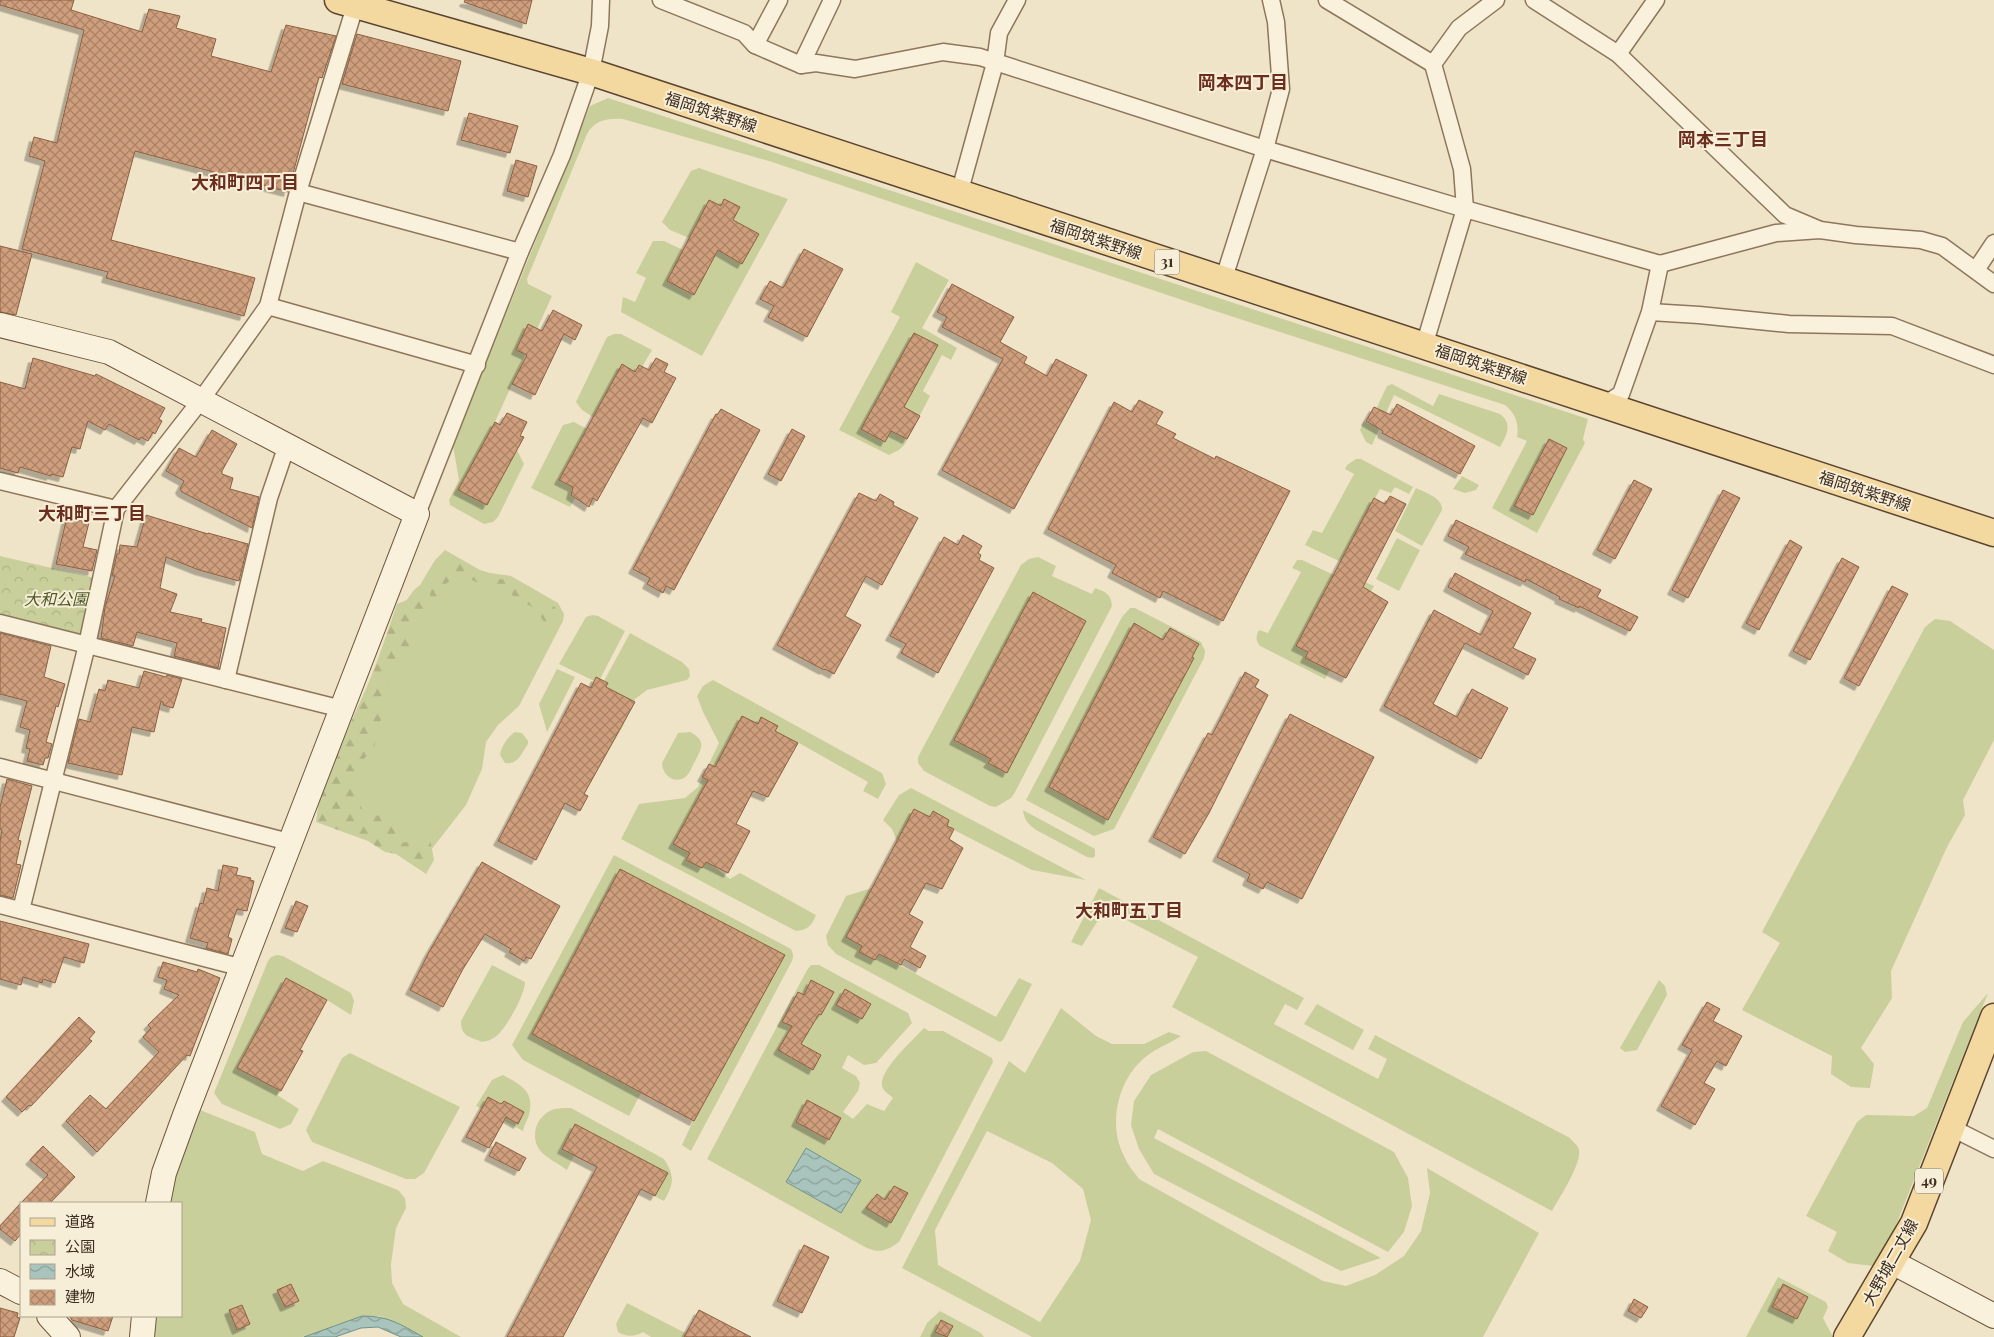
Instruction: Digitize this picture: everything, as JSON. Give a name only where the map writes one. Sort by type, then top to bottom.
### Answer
[{"type":"main road","name":"福岡筑紫野線","points":[[350,2],[591,72],[1994,533]]},
{"type":"main road","name":"大野城二丈線","points":[[1847,1337],[1914,1223],[1994,1017]]},
{"type":"street","points":[[158,1202],[164,1173],[185,1114],[243,968],[289,842],[520,252],[562,155],[591,72],[600,26],[601,0]]},
{"type":"street","points":[[755,45],[779,0]]},
{"type":"street","points":[[801,65],[832,0]]},
{"type":"street","points":[[958,194],[995,63],[1000,33],[1017,0]]},
{"type":"street","points":[[1223,281],[1265,149],[1281,89],[1276,22],[1271,0]]},
{"type":"street","points":[[1327,0],[1433,64],[1462,169],[1464,209],[1424,346]]},
{"type":"street","points":[[1433,64],[1459,28],[1496,0]]},
{"type":"street","points":[[1534,0],[1618,54],[1784,215],[1820,230]]},
{"type":"street","points":[[1618,54],[1656,0]]},
{"type":"street","points":[[669,1],[744,33],[755,45],[801,65],[816,63],[855,69],[943,52],[980,57],[1265,149],[1464,209],[1660,264],[1776,233],[1820,230],[1921,240],[1942,246],[1994,284]]},
{"type":"street","points":[[21,910],[86,645],[116,510],[201,400],[268,306],[350,2]]},
{"type":"street","points":[[298,192],[520,252]]},
{"type":"street","points":[[1976,270],[1994,243]]},
{"type":"street","points":[[1604,405],[1621,394],[1650,312],[1660,264]]},
{"type":"street","points":[[268,306],[477,364]]},
{"type":"street","points":[[1650,312],[1789,324],[1892,326],[1994,366]]},
{"type":"street","points":[[0,325],[109,352],[417,514]]},
{"type":"street","points":[[226,680],[269,498],[287,445]]},
{"type":"street","points":[[0,481],[116,510]]},
{"type":"street","points":[[0,623],[330,706],[340,712]]},
{"type":"street","points":[[0,767],[289,842]]},
{"type":"street","points":[[0,905],[243,968]]},
{"type":"street","points":[[1950,1127],[1994,1149]]},
{"type":"street","points":[[1892,1262],[1994,1316]]},
{"type":"street","points":[[0,1281],[20,1291]]},
{"type":"street","points":[[50,1317],[66,1336]]},
{"type":"street","points":[[142,1337],[144,1317]]},
{"type":"green space","points":[[608,98],[1588,419],[1583,439],[1585,443],[1537,533],[1492,508],[1527,441],[1517,437],[1516,419],[1505,405],[1206,308],[772,162],[623,119],[612,119],[598,123],[587,134],[527,279],[528,284],[552,296],[495,422],[524,437],[517,450],[524,464],[498,517],[493,522],[484,524],[450,505],[449,500],[459,480],[453,446],[590,106]]},
{"type":"green space","points":[[699,168],[788,199],[702,356],[621,312],[623,297],[635,302],[646,278],[636,273],[653,241],[664,241],[683,250],[689,238],[670,230],[662,222],[691,171]]},
{"type":"green space","points":[[916,262],[949,280],[922,328],[957,348],[951,360],[942,355],[923,391],[930,396],[905,444],[899,450],[889,455],[839,430],[900,317],[891,312]]},
{"type":"green space","points":[[621,334],[652,350],[642,367],[639,365],[635,372],[622,365],[593,417],[582,410],[576,402],[607,337]]},
{"type":"green space","points":[[1392,384],[1433,406],[1439,394],[1500,414],[1508,426],[1505,438],[1500,447],[1394,395],[1372,445],[1366,442],[1360,430],[1364,421],[1369,424],[1387,386]]},
{"type":"green space","points":[[574,422],[587,429],[559,480],[573,487],[571,496],[575,498],[570,507],[531,488],[563,425]]},
{"type":"green space","points":[[1356,459],[1361,459],[1413,487],[1409,494],[1395,487],[1391,493],[1380,489],[1341,562],[1305,545],[1313,530],[1322,533],[1354,474],[1345,469],[1347,465]]},
{"type":"green space","points":[[1462,476],[1479,485],[1476,490],[1465,493],[1453,489]]},
{"type":"green space","points":[[1416,488],[1433,496],[1442,506],[1442,510],[1422,546],[1395,531]]},
{"type":"green space","points":[[1397,538],[1420,550],[1399,591],[1376,579]]},
{"type":"green space","points":[[445,550],[480,570],[511,576],[558,603],[564,614],[563,621],[519,706],[498,725],[486,742],[482,769],[466,805],[424,859],[318,815],[394,617],[414,590],[420,585],[435,560]]},
{"type":"green space","name":"大和公園","points":[[0,556],[95,578],[81,636],[0,615]]},
{"type":"green space","points":[[1038,557],[1056,566],[1052,576],[1092,594],[1095,588],[1102,591],[1109,596],[1112,606],[1014,794],[996,807],[990,806],[924,771],[918,763],[918,757],[1021,565],[1029,559]]},
{"type":"green space","points":[[1297,560],[1302,560],[1334,575],[1305,658],[1321,666],[1365,582],[1374,586],[1325,679],[1260,646],[1257,640],[1259,630],[1268,633],[1301,572],[1292,568]]},
{"type":"green space","points":[[456,562],[488,576],[505,580],[555,607],[558,622],[546,626],[537,610],[504,590],[487,587],[459,574],[439,592],[439,601],[430,598],[434,580],[444,569]]},
{"type":"green space","points":[[414,597],[434,603],[430,611],[419,617],[411,630],[409,647],[388,679],[386,699],[374,748],[360,763],[356,798],[367,817],[380,815],[395,828],[401,843],[417,840],[430,827],[434,860],[426,874],[396,854],[385,852],[368,841],[316,822],[320,791],[374,671],[397,604]]},
{"type":"green space","points":[[1130,608],[1135,608],[1201,642],[1205,651],[1204,658],[1114,829],[1094,836],[1026,800],[1122,617]]},
{"type":"green space","points":[[598,616],[625,631],[600,679],[596,677],[594,681],[559,664],[586,617]]},
{"type":"green space","points":[[1935,619],[1950,621],[1994,650],[1994,740],[1963,800],[1965,815],[1947,847],[1891,971],[1892,998],[1861,1048],[1874,1064],[1870,1088],[1851,1087],[1831,1074],[1832,1056],[1742,1010],[1780,943],[1762,932],[1925,627]]},
{"type":"green space","points":[[630,633],[682,662],[689,669],[690,676],[687,680],[647,690],[635,699],[623,726],[589,785],[608,683],[604,681]]},
{"type":"green space","points":[[557,669],[575,677],[545,736],[547,732],[539,704]]},
{"type":"green space","points":[[713,680],[882,773],[886,784],[878,799],[863,791],[868,782],[799,743],[782,738],[713,866],[730,879],[740,873],[816,915],[811,925],[803,930],[796,931],[621,839],[639,804],[685,798],[698,787],[719,743],[697,696],[703,686]]},
{"type":"green space","points":[[515,732],[522,733],[528,744],[516,761],[505,763],[500,755],[503,745]]},
{"type":"green space","points":[[690,732],[696,735],[701,742],[700,750],[687,775],[680,780],[672,779],[664,771],[662,763],[678,733]]},
{"type":"green space","points":[[911,788],[1086,880],[1032,870],[954,830],[886,958],[996,1017],[1019,978],[1032,984],[1003,1040],[1000,1042],[836,954],[828,945],[826,936],[846,896],[872,888],[897,841],[892,829],[883,820],[899,795]]},
{"type":"green space","points":[[1023,810],[1095,849],[1095,856],[1093,858],[1087,857],[1036,830],[1027,822]]},
{"type":"green space","points":[[614,855],[791,949],[793,954],[792,961],[691,1151],[682,1145],[693,1121],[641,1093],[629,1116],[523,1060],[512,1045]]},
{"type":"green space","points":[[1099,888],[1304,998],[1297,1010],[1285,1004],[1274,1024],[1378,1079],[1387,1059],[1368,1049],[1375,1035],[1570,1138],[1578,1147],[1578,1161],[1552,1211],[1172,1007],[1198,957],[1105,909],[1082,946],[1071,942]]},
{"type":"green space","points":[[283,956],[351,993],[354,1001],[351,1015],[286,978],[237,1067],[281,1091],[277,1095],[299,1109],[291,1124],[280,1129],[222,1104],[214,1093],[268,961],[271,957]]},
{"type":"green space","points":[[492,965],[525,982],[522,995],[509,1021],[494,1038],[482,1042],[464,1033],[461,1021]]},
{"type":"green space","points":[[811,965],[819,965],[908,1013],[912,1023],[876,1063],[864,1065],[848,1055],[842,1068],[856,1076],[860,1083],[858,1091],[843,1112],[853,1119],[867,1104],[884,1111],[893,1098],[883,1088],[882,1079],[891,1064],[924,1028],[929,1031],[943,1031],[992,1058],[993,1062],[899,1242],[890,1248],[879,1251],[865,1247],[707,1159]]},
{"type":"green space","points":[[1659,980],[1665,986],[1667,995],[1637,1050],[1625,1052],[1620,1048]]},
{"type":"green space","points":[[1988,993],[1894,1230],[1873,1266],[1848,1263],[1828,1251],[1837,1232],[1806,1216],[1857,1122],[1866,1115],[1914,1116],[1927,1108],[1963,1022]]},
{"type":"green space","points":[[1317,1004],[1364,1030],[1353,1050],[1304,1024]]},
{"type":"green space","points":[[1061,1008],[1096,1036],[1112,1044],[1144,1044],[1169,1032],[1181,1036],[1142,1060],[1126,1080],[1121,1093],[1116,1119],[1119,1144],[1127,1162],[1139,1179],[1323,1281],[1346,1286],[1375,1275],[1404,1256],[1421,1231],[1430,1193],[1427,1168],[1539,1233],[1483,1337],[1032,1337],[902,1268],[1009,1061],[1025,1073]],"holes":[[[987,1131],[1052,1163],[1083,1189],[1091,1220],[1080,1261],[1040,1322],[938,1265],[935,1230]]]},
{"type":"green space","points":[[1206,1051],[1394,1152],[1408,1178],[1412,1206],[1404,1232],[1388,1252],[1158,1129],[1154,1138],[1381,1258],[1341,1271],[1154,1174],[1139,1149],[1131,1125],[1134,1101],[1151,1075],[1193,1052]]},
{"type":"green space","points":[[350,1053],[460,1107],[424,1173],[415,1179],[406,1179],[312,1142],[306,1130],[342,1058]]},
{"type":"green space","points":[[503,1075],[516,1082],[528,1094],[530,1100],[529,1115],[523,1131],[476,1106],[492,1080]]},
{"type":"green space","points":[[195,1108],[255,1132],[262,1154],[303,1171],[323,1161],[398,1190],[405,1198],[406,1208],[396,1228],[391,1264],[392,1283],[403,1304],[461,1337],[419,1337],[380,1316],[361,1318],[303,1337],[150,1337],[152,1317],[182,1317],[182,1202],[166,1202]]},
{"type":"green space","points":[[571,1108],[664,1159],[670,1170],[672,1180],[670,1190],[664,1201],[574,1156],[567,1170],[541,1152],[535,1138],[536,1126],[539,1121],[552,1110]]},
{"type":"green space","points":[[1778,1277],[1826,1302],[1828,1307],[1823,1318],[1833,1337],[1746,1337]]},
{"type":"green space","points":[[627,1303],[693,1337],[651,1337],[643,1332],[630,1336],[618,1332],[616,1324]]},
{"type":"green space","points":[[940,1311],[981,1333],[984,1337],[920,1337],[927,1323]]},
{"type":"water","points":[[806,1148],[861,1180],[841,1213],[786,1182]]},
{"type":"water","points":[[362,1316],[387,1319],[423,1337],[401,1337],[378,1327],[361,1328],[335,1337],[304,1337]]},
{"type":"building","points":[[0,0],[74,0],[71,10],[142,32],[149,9],[180,16],[176,28],[216,39],[211,56],[271,72],[286,25],[336,36],[322,78],[319,77],[288,192],[135,151],[111,240],[255,278],[244,316],[106,278],[108,272],[22,249],[45,161],[29,156],[34,137],[57,143],[84,30],[0,5]]},
{"type":"building","points":[[465,0],[532,0],[526,24],[464,2]]},
{"type":"building","points":[[357,34],[461,61],[448,111],[342,84]]},
{"type":"building","points":[[469,113],[518,126],[510,153],[461,140]]},
{"type":"building","points":[[516,160],[537,166],[528,197],[507,191]]},
{"type":"building","points":[[724,199],[740,207],[733,220],[759,234],[742,264],[718,250],[694,295],[667,281],[709,200],[721,206]]},
{"type":"building","points":[[0,246],[32,254],[16,315],[0,312]]},
{"type":"building","points":[[804,249],[843,269],[807,337],[768,317],[774,306],[760,299],[770,281],[783,288]]},
{"type":"building","points":[[952,284],[1014,317],[1000,342],[1027,357],[1024,363],[1047,376],[1056,359],[1087,375],[1014,509],[942,470],[1003,359],[942,327],[947,317],[937,312]]},
{"type":"building","points":[[553,310],[582,325],[575,340],[564,334],[535,395],[512,384],[527,355],[516,350],[528,324],[542,331]]},
{"type":"building","points":[[914,333],[938,345],[904,407],[920,416],[907,439],[891,431],[885,442],[861,429]]},
{"type":"building","points":[[33,358],[95,376],[96,374],[165,408],[159,419],[162,421],[155,434],[153,432],[148,441],[141,437],[139,440],[109,424],[105,430],[88,421],[80,449],[72,447],[63,477],[51,474],[51,476],[20,467],[18,473],[0,468],[0,382],[25,389]]},
{"type":"building","points":[[656,358],[668,364],[664,372],[676,378],[652,423],[643,418],[597,501],[593,498],[589,507],[571,495],[573,487],[559,480],[622,364],[635,372],[639,365],[649,370]]},
{"type":"building","points":[[1139,400],[1163,412],[1156,424],[1176,434],[1173,438],[1215,459],[1216,456],[1290,491],[1223,621],[1163,591],[1160,598],[1112,573],[1116,565],[1048,529],[1114,402],[1132,412]]},
{"type":"building","points":[[1397,404],[1475,446],[1460,474],[1382,433],[1383,431],[1366,421],[1374,407],[1391,415]]},
{"type":"building","points":[[721,409],[760,430],[674,590],[666,586],[663,593],[647,584],[650,578],[633,569],[716,414]]},
{"type":"building","points":[[507,413],[527,422],[520,436],[524,437],[487,505],[458,490],[495,422],[500,425]]},
{"type":"building","points":[[792,429],[805,436],[781,481],[768,474]]},
{"type":"building","points":[[212,430],[237,444],[222,471],[222,474],[233,478],[230,489],[259,497],[252,528],[182,492],[180,489],[184,481],[166,471],[179,448],[196,457]]},
{"type":"building","points":[[1549,439],[1567,448],[1533,515],[1514,506]]},
{"type":"building","points":[[1634,480],[1652,489],[1615,559],[1597,550]]},
{"type":"building","points":[[1723,490],[1740,498],[1688,598],[1672,590]]},
{"type":"building","points":[[859,493],[876,501],[880,494],[894,502],[893,505],[918,518],[882,585],[866,576],[845,616],[861,625],[834,674],[777,645]]},
{"type":"building","points":[[1390,496],[1406,504],[1363,587],[1388,602],[1346,678],[1305,658],[1308,652],[1296,646],[1374,498],[1385,504]]},
{"type":"building","points":[[69,508],[91,514],[83,547],[97,550],[92,571],[56,564]]},
{"type":"building","points":[[146,515],[248,544],[239,581],[199,570],[166,557],[160,588],[177,594],[170,612],[202,619],[201,622],[226,628],[218,668],[174,656],[177,643],[137,632],[133,646],[101,638],[105,607],[115,576],[112,576],[120,545],[137,547]]},
{"type":"building","points":[[1456,520],[1601,590],[1597,597],[1638,617],[1630,631],[1579,606],[1579,608],[1559,599],[1560,597],[1526,579],[1525,582],[1465,554],[1469,547],[1448,536]]},
{"type":"building","points":[[963,535],[982,546],[978,553],[981,555],[979,560],[994,568],[938,673],[901,653],[906,644],[890,636],[944,537],[958,545]]},
{"type":"building","points":[[1790,540],[1802,547],[1759,630],[1746,623]]},
{"type":"building","points":[[1842,558],[1859,567],[1810,660],[1793,651]]},
{"type":"building","points":[[1455,573],[1531,613],[1513,648],[1536,659],[1528,675],[1465,643],[1433,704],[1457,717],[1472,689],[1508,708],[1481,759],[1384,706],[1434,610],[1481,635],[1493,611],[1448,587]]},
{"type":"building","points":[[1892,586],[1908,594],[1859,686],[1844,678]]},
{"type":"building","points":[[1033,592],[1086,621],[1007,773],[988,763],[991,759],[954,740]]},
{"type":"building","points":[[1134,623],[1163,640],[1170,628],[1199,644],[1192,657],[1194,658],[1108,820],[1049,787]]},
{"type":"building","points":[[0,633],[51,646],[44,677],[65,684],[58,707],[56,706],[46,742],[52,744],[48,758],[45,758],[43,765],[27,761],[30,749],[26,748],[30,730],[20,727],[27,701],[0,694]]},
{"type":"building","points":[[144,671],[182,679],[173,708],[163,705],[161,701],[154,732],[132,727],[122,775],[68,763],[79,719],[90,722],[99,689],[105,691],[108,680],[139,688]]},
{"type":"building","points":[[1245,672],[1259,680],[1255,687],[1268,695],[1209,813],[1185,854],[1153,837],[1208,733],[1212,735]]},
{"type":"building","points":[[596,677],[608,683],[606,687],[635,702],[584,794],[588,796],[580,811],[565,803],[536,860],[498,841],[581,683],[591,688]]},
{"type":"building","points":[[1290,714],[1374,757],[1302,899],[1267,882],[1263,889],[1247,881],[1250,874],[1217,857]]},
{"type":"building","points":[[742,716],[758,724],[761,717],[778,726],[775,731],[798,743],[768,797],[753,791],[736,824],[750,831],[728,873],[706,862],[702,868],[686,860],[690,853],[673,844],[708,780],[702,777],[709,764],[715,767]]},
{"type":"building","points":[[7,779],[32,786],[18,840],[21,841],[16,864],[21,865],[13,898],[0,895],[0,841],[2,830],[0,829],[0,807]]},
{"type":"building","points":[[914,809],[930,817],[933,811],[949,820],[947,826],[954,829],[949,839],[963,848],[942,889],[926,883],[909,914],[923,922],[910,947],[926,956],[920,968],[904,959],[901,965],[879,954],[875,960],[859,952],[862,946],[846,937]]},
{"type":"building","points":[[482,862],[560,906],[531,959],[526,957],[524,961],[509,952],[511,949],[485,934],[463,969],[443,1007],[410,990],[429,952]]},
{"type":"building","points":[[223,865],[238,868],[236,875],[251,878],[250,880],[254,881],[247,911],[237,909],[228,937],[232,939],[228,954],[206,948],[208,943],[190,938],[200,903],[203,904],[207,888],[218,891]]},
{"type":"building","points":[[620,869],[785,955],[694,1121],[532,1034]]},
{"type":"building","points":[[296,901],[308,906],[297,932],[285,928]]},
{"type":"building","points":[[0,921],[89,944],[84,963],[64,957],[55,983],[43,979],[42,983],[23,977],[21,985],[0,979]]},
{"type":"building","points":[[163,962],[197,972],[198,969],[220,978],[190,1056],[187,1055],[97,1152],[66,1121],[90,1095],[106,1109],[159,1052],[143,1037],[151,1028],[148,1025],[179,995],[164,989],[167,980],[158,977]]},
{"type":"building","points":[[286,978],[327,1000],[300,1050],[303,1051],[281,1091],[237,1068]]},
{"type":"building","points":[[811,980],[834,992],[801,1044],[821,1055],[813,1070],[778,1050],[792,1026],[782,1022],[798,992],[804,995]]},
{"type":"building","points":[[845,989],[871,1004],[862,1019],[836,1005]]},
{"type":"building","points":[[1707,1002],[1720,1009],[1713,1021],[1742,1036],[1726,1066],[1717,1061],[1704,1083],[1715,1089],[1695,1125],[1661,1106],[1692,1050],[1682,1045]]},
{"type":"building","points":[[79,1017],[95,1032],[89,1039],[92,1041],[31,1106],[29,1105],[22,1112],[6,1097]]},
{"type":"building","points":[[488,1097],[501,1104],[504,1101],[524,1112],[518,1124],[506,1117],[489,1148],[466,1137]]},
{"type":"building","points":[[807,1100],[841,1118],[829,1140],[796,1122]]},
{"type":"building","points":[[575,1124],[668,1173],[655,1196],[641,1189],[563,1337],[507,1337],[597,1167],[562,1149]]},
{"type":"building","points":[[496,1142],[526,1158],[519,1171],[489,1156]]},
{"type":"building","points":[[43,1146],[75,1177],[51,1202],[22,1202],[48,1175],[30,1160]]},
{"type":"building","points":[[894,1186],[908,1193],[891,1223],[866,1208],[877,1194],[885,1200]]},
{"type":"building","points":[[20,1204],[20,1235],[15,1241],[0,1229],[0,1226]]},
{"type":"building","points":[[804,1245],[829,1257],[802,1313],[777,1301]]},
{"type":"building","points":[[291,1284],[299,1301],[285,1307],[277,1290]]},
{"type":"building","points":[[1783,1284],[1808,1297],[1797,1319],[1772,1307]]},
{"type":"building","points":[[1634,1299],[1648,1307],[1641,1318],[1628,1311]]},
{"type":"building","points":[[242,1305],[250,1324],[237,1330],[229,1310]]},
{"type":"building","points":[[0,1308],[18,1313],[17,1317],[20,1318],[14,1337],[0,1337]]},
{"type":"building","points":[[699,1310],[751,1337],[684,1337]]},
{"type":"building","points":[[70,1317],[113,1317],[108,1331],[72,1320]]},
{"type":"building","points":[[941,1320],[953,1326],[947,1337],[935,1332]]},
{"type":"district","name":"岡本四丁目","points":[[1243,83]]},
{"type":"district","name":"岡本三丁目","points":[[1723,140]]},
{"type":"district","name":"大和町四丁目","points":[[245,183]]},
{"type":"district","name":"大和町三丁目","points":[[92,514]]},
{"type":"district","name":"大和町五丁目","points":[[1129,911]]}]
